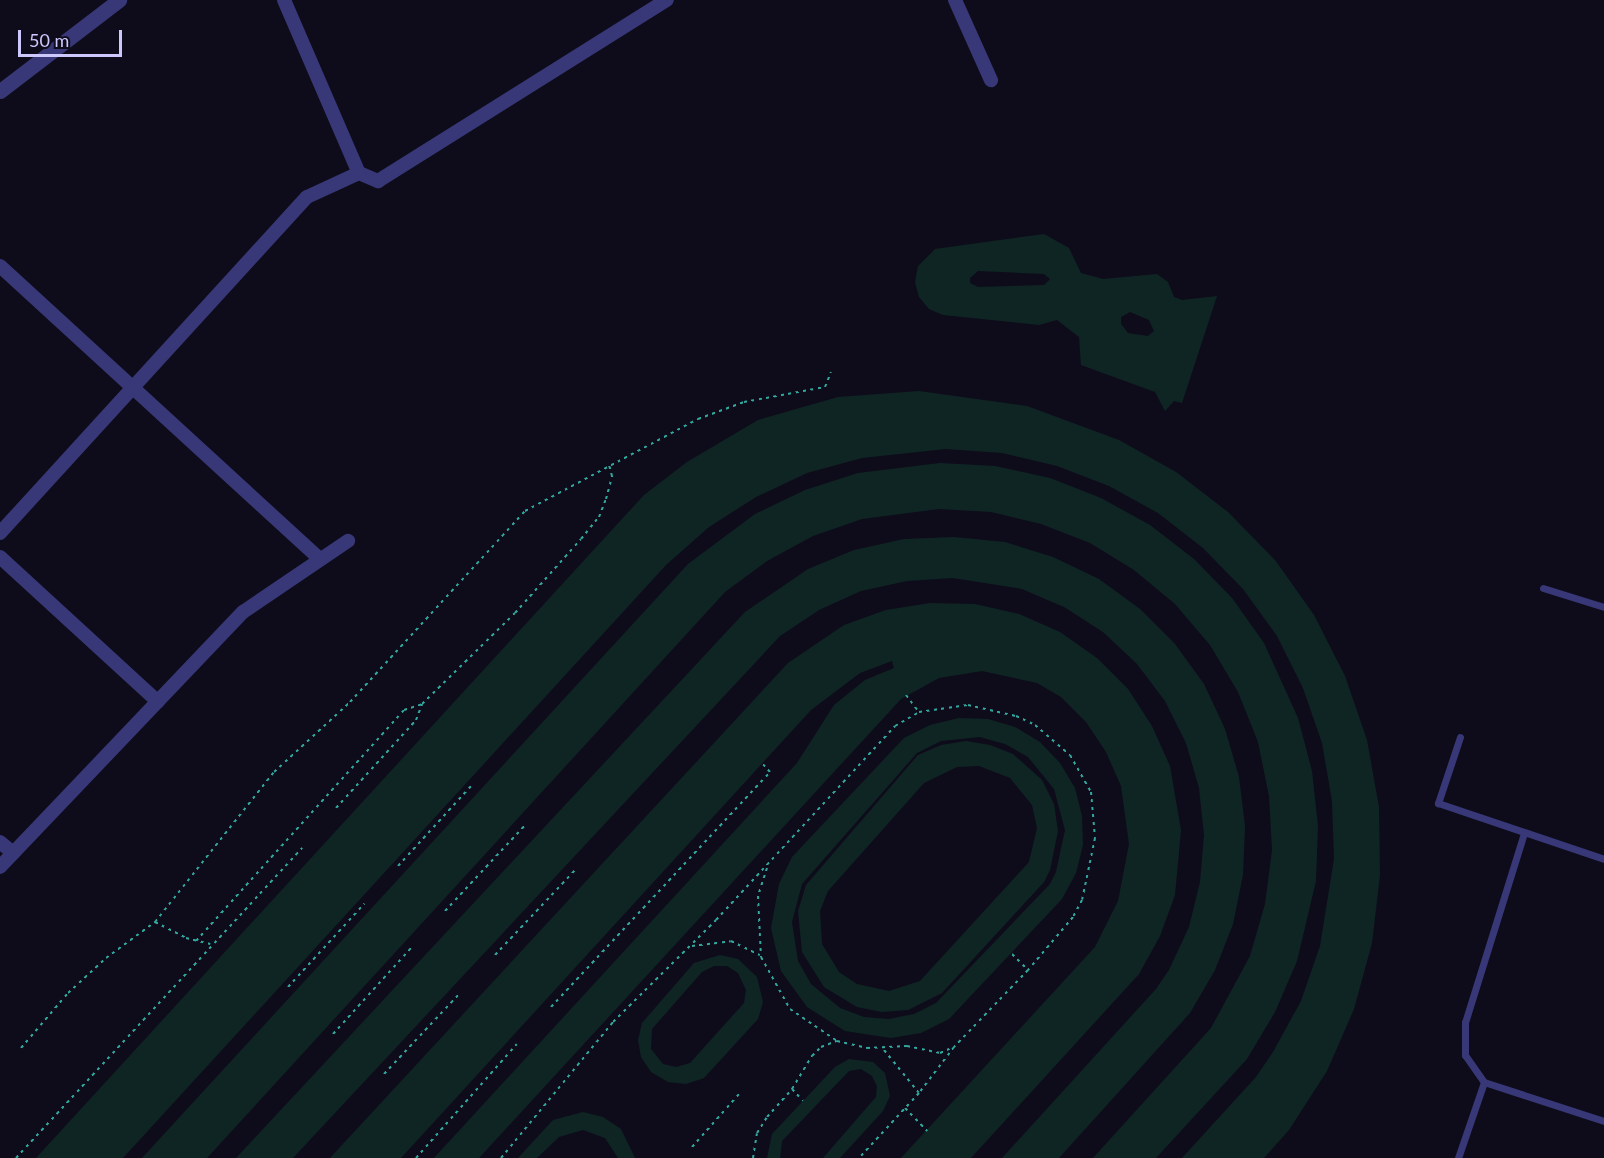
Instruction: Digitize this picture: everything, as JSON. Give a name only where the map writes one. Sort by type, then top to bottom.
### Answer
[{"type":"street","points":[[0,91],[119,0]]},
{"type":"street","points":[[284,0],[359,173],[378,181],[667,0]]},
{"type":"street","points":[[955,0],[991,80]]},
{"type":"street","points":[[0,533],[307,197],[359,173]]},
{"type":"street","points":[[0,266],[320,559]]},
{"type":"street","points":[[0,867],[243,612],[348,541]]},
{"type":"street","points":[[0,557],[158,702]]},
{"type":"street","points":[[0,842],[13,853]]},
{"type":"lane","points":[[1543,588],[1604,607]]},
{"type":"lane","points":[[1460,737],[1438,803],[1604,859]]},
{"type":"lane","points":[[1524,833],[1462,1041],[1473,1071],[1484,1082],[1604,1121]]},
{"type":"lane","points":[[1458,1158],[1484,1082]]},
{"type":"path","points":[[21,1048],[106,958],[155,922],[274,772],[366,686],[525,511],[698,419],[744,402],[825,387],[831,372]]},
{"type":"path","points":[[336,808],[416,720],[422,704],[514,613],[600,516],[612,476],[609,465]]},
{"type":"path","points":[[906,694],[919,712]]},
{"type":"path","points":[[196,940],[404,710],[422,704]]},
{"type":"path","points":[[501,1158],[613,1022],[768,865],[895,726],[919,712],[968,705],[992,709],[1035,725],[1070,754],[1091,792],[1095,838],[1082,900],[1073,917],[1029,970],[954,1047],[918,1093],[859,1158]]},
{"type":"path","points":[[551,1007],[770,772],[762,763]]},
{"type":"path","points":[[398,866],[472,785]]},
{"type":"path","points":[[445,911],[526,824]]},
{"type":"path","points":[[16,1158],[210,944],[302,848]]},
{"type":"path","points":[[768,865],[758,896],[761,957],[790,1009],[837,1041],[884,1050],[907,1047],[940,1053],[954,1047]]},
{"type":"path","points":[[495,955],[576,869]]},
{"type":"path","points":[[288,987],[364,904]]},
{"type":"path","points":[[155,922],[210,944]]},
{"type":"path","points":[[689,947],[731,941],[761,957]]},
{"type":"path","points":[[333,1034],[412,946]]},
{"type":"path","points":[[1012,954],[1029,970]]},
{"type":"path","points":[[384,1074],[460,993]]},
{"type":"path","points":[[753,1158],[757,1132],[792,1089],[821,1047],[837,1041]]},
{"type":"path","points":[[416,1158],[517,1044]]},
{"type":"path","points":[[884,1050],[918,1093]]},
{"type":"path","points":[[792,1089],[803,1101]]},
{"type":"path","points":[[692,1147],[740,1093]]},
{"type":"path","points":[[905,1108],[927,1131]]},
{"type":"green space","points":[[1044,234],[1069,248],[1081,273],[1103,279],[1157,274],[1168,282],[1174,297],[1182,300],[1217,296],[1182,403],[1174,401],[1165,411],[1155,392],[1081,365],[1079,337],[1057,320],[1039,325],[943,315],[929,309],[919,297],[915,282],[918,266],[935,249]],"holes":[[[978,271],[1044,274],[1050,279],[1044,285],[978,287],[970,283],[970,278]],[[1130,312],[1149,320],[1154,331],[1148,336],[1128,333],[1121,324],[1121,317]]]},
{"type":"green space","points":[[919,391],[1027,406],[1119,440],[1176,472],[1228,512],[1275,560],[1314,615],[1345,676],[1367,740],[1379,807],[1380,875],[1372,943],[1354,1009],[1327,1071],[1289,1130],[1264,1158],[1182,1158],[1256,1077],[1273,1052],[1301,1001],[1320,946],[1334,859],[1332,801],[1322,743],[1303,688],[1277,636],[1243,589],[1203,548],[1158,513],[1109,486],[1057,466],[1002,453],[946,449],[862,458],[807,473],[756,497],[709,527],[666,565],[123,1158],[36,1158],[644,495],[687,462],[758,420],[838,397]]},
{"type":"green space","points":[[940,463],[995,466],[1050,478],[1101,498],[1150,525],[1194,559],[1232,598],[1264,643],[1298,718],[1312,771],[1318,826],[1316,881],[1297,961],[1275,1012],[1247,1059],[1156,1158],[1093,1158],[1211,1028],[1250,956],[1265,904],[1272,850],[1269,796],[1258,742],[1238,692],[1210,645],[1175,604],[1134,570],[1090,543],[1041,524],[991,512],[939,509],[862,519],[813,536],[767,561],[725,592],[207,1158],[142,1158],[688,564],[755,514],[805,490],[858,473]]},
{"type":"green space","points":[[954,537],[1005,542],[1053,557],[1099,579],[1140,609],[1175,644],[1204,684],[1225,729],[1239,777],[1245,826],[1243,875],[1233,924],[1215,970],[1190,1013],[1059,1158],[1002,1158],[1156,989],[1169,970],[1189,927],[1200,882],[1204,835],[1199,788],[1186,743],[1165,701],[1137,664],[1103,632],[1064,607],[1022,589],[953,578],[907,581],[861,591],[819,610],[780,636],[293,1158],[236,1158],[745,612],[808,569],[854,550],[904,539]]},
{"type":"green space","points":[[930,603],[975,604],[1019,614],[1060,632],[1097,658],[1128,689],[1152,726],[1170,766],[1181,830],[1175,895],[1160,936],[1139,974],[971,1158],[901,1158],[1095,947],[1118,901],[1129,844],[1121,786],[1106,752],[1086,722],[1061,697],[1037,683],[982,671],[939,678],[901,699],[479,1158],[434,1158],[797,763],[834,705],[865,680],[894,668],[892,661],[860,673],[811,710],[401,1158],[330,1158],[788,663],[844,625],[886,610]]},
{"type":"green space","points":[[959,718],[988,719],[1015,727],[1040,742],[1060,763],[1075,788],[1082,816],[1083,845],[1076,873],[1062,899],[949,1019],[921,1033],[891,1038],[845,1031],[807,1007],[781,971],[771,928],[779,884],[792,857],[904,738],[930,725]],"holes":[[[980,737],[1005,744],[1028,757],[1054,789],[1065,830],[1056,872],[1050,884],[936,1003],[914,1014],[889,1019],[864,1017],[840,1008],[811,984],[798,961],[792,922],[802,884],[917,753],[941,741]]]},
{"type":"green space","points":[[966,741],[990,745],[1013,754],[1042,780],[1054,804],[1058,831],[1050,870],[1044,882],[942,993],[908,1010],[882,1012],[857,1007],[824,987],[802,952],[798,911],[806,885],[918,755],[941,745]],"holes":[[[979,766],[1010,778],[1032,805],[1037,828],[1029,862],[920,981],[889,991],[857,984],[839,972],[822,944],[820,911],[828,891],[924,783],[957,767]]]},
{"type":"green space","points":[[720,955],[738,959],[757,977],[763,1002],[758,1019],[704,1078],[686,1084],[668,1082],[651,1072],[641,1057],[638,1040],[642,1023],[694,963]],"holes":[[[714,966],[727,966],[738,973],[746,990],[744,1003],[690,1063],[676,1067],[663,1064],[651,1049],[652,1029],[702,972]]]},
{"type":"green space","points":[[849,1059],[873,1062],[885,1073],[890,1096],[883,1111],[840,1158],[823,1158],[876,1097],[877,1086],[872,1076],[861,1069],[849,1071],[782,1141],[780,1158],[767,1158],[772,1134],[835,1067]]},
{"type":"green space","points":[[583,1112],[603,1117],[621,1129],[635,1158],[618,1158],[605,1138],[583,1130],[559,1137],[537,1158],[518,1158],[553,1120]]}]
